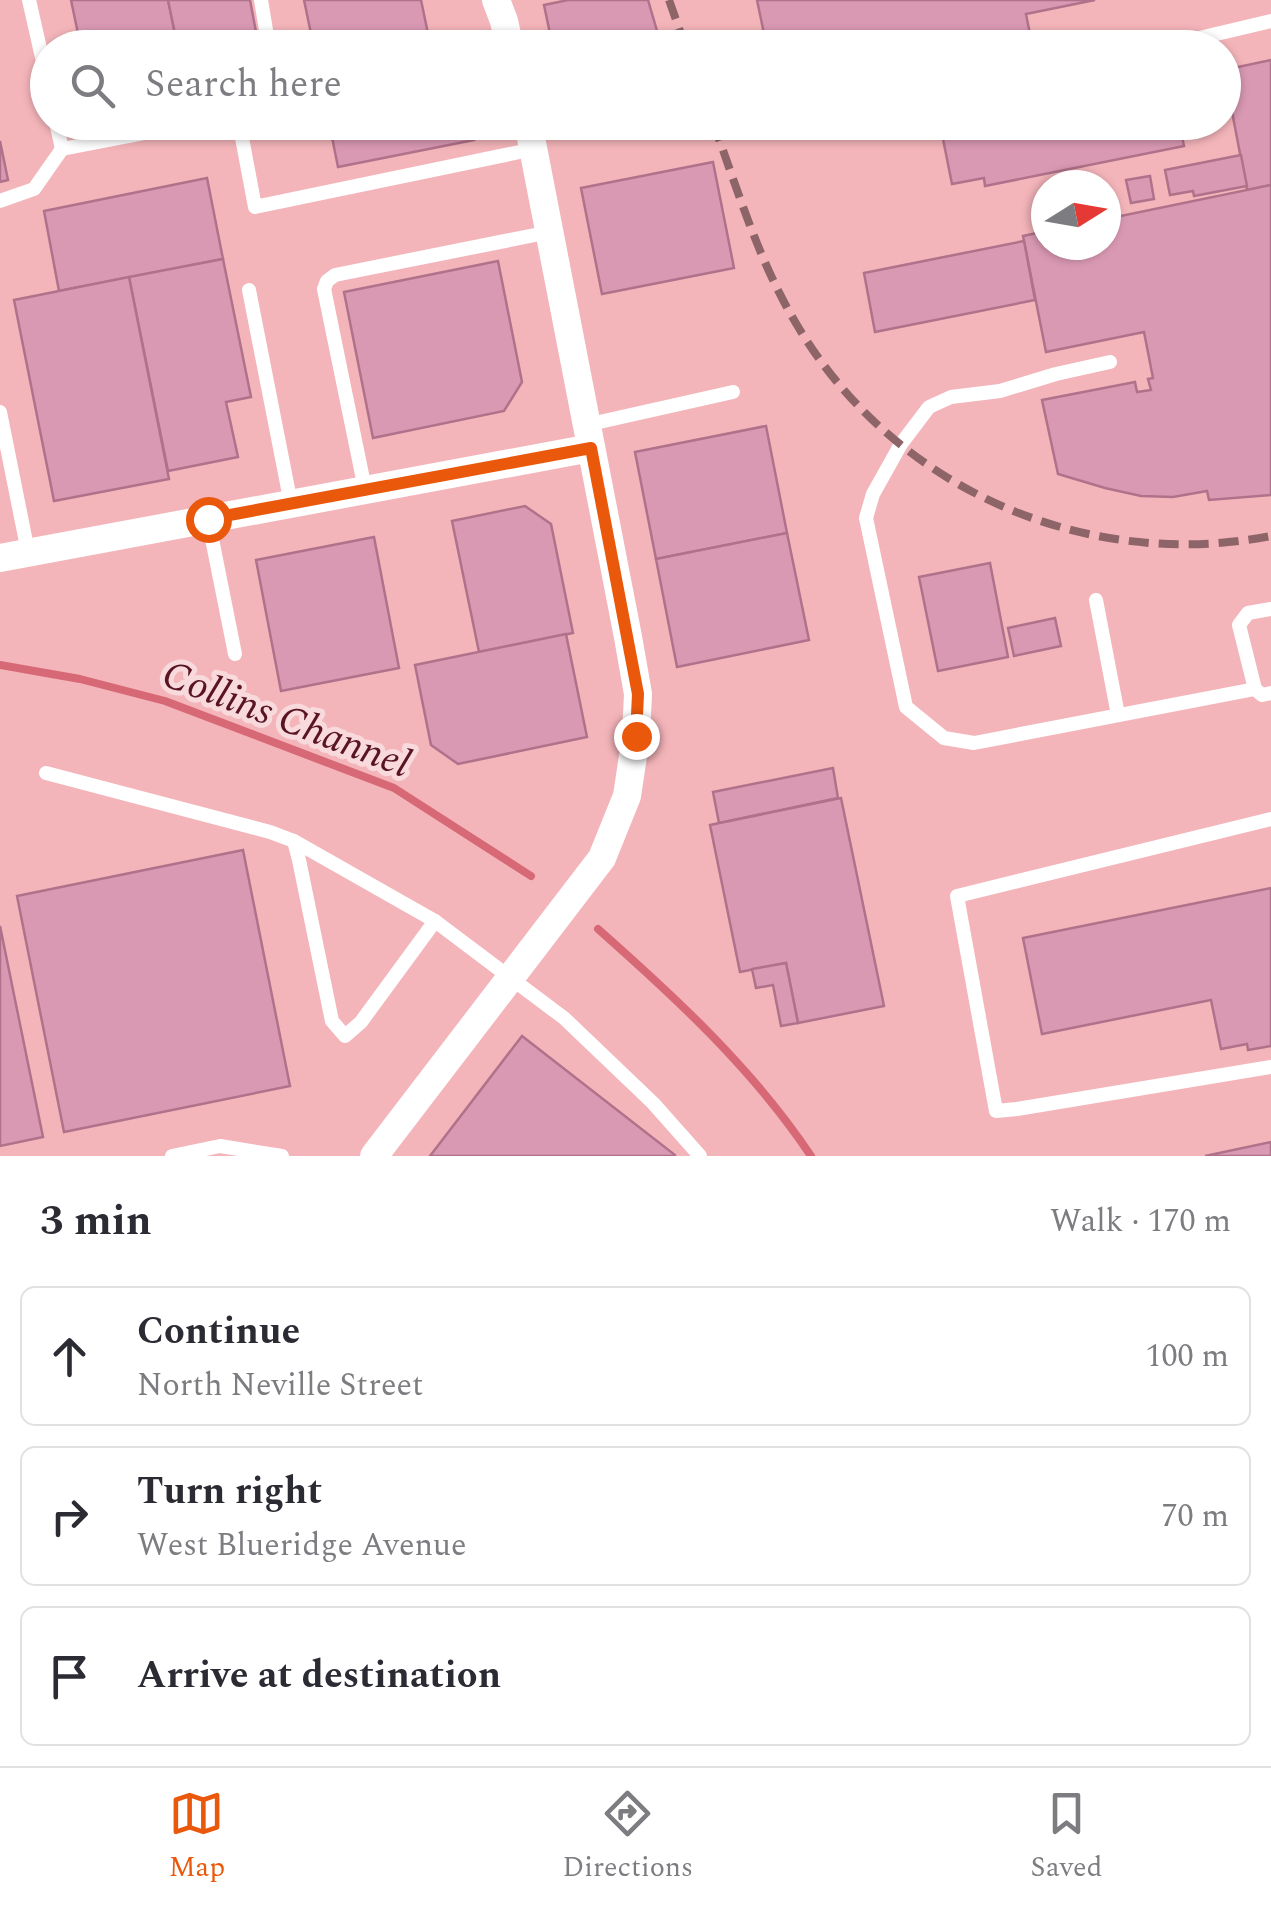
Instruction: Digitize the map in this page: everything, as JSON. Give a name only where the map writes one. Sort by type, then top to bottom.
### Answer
[{"type":"street","points":[[496,0],[506,30]]},
{"type":"street","points":[[374,1156],[602,858],[627,796],[638,694],[532,140]]},
{"type":"street","points":[[0,558],[365,490],[588,436]]},
{"type":"lane","points":[[29,0],[36,30]]},
{"type":"lane","points":[[261,0],[266,30]]},
{"type":"lane","points":[[1233,30],[1271,21]]},
{"type":"lane","points":[[60,140],[62,149]]},
{"type":"lane","points":[[0,201],[34,190],[62,149],[109,140]]},
{"type":"lane","points":[[242,140],[255,206],[515,140]]},
{"type":"lane","points":[[365,490],[324,289],[328,280],[335,275],[550,232]]},
{"type":"lane","points":[[249,290],[291,504]]},
{"type":"lane","points":[[1110,362],[1000,392],[951,397],[929,407],[901,444],[873,494],[866,518],[906,707],[944,738],[974,743],[1254,689]]},
{"type":"lane","points":[[588,436],[733,392]]},
{"type":"lane","points":[[0,412],[28,552]]},
{"type":"lane","points":[[208,519],[235,654]]},
{"type":"lane","points":[[1096,600],[1118,715]]},
{"type":"lane","points":[[1271,609],[1248,613],[1239,626],[1254,689],[1262,695],[1271,693]]},
{"type":"lane","points":[[46,773],[294,841],[435,920],[564,1018],[653,1103],[700,1156]]},
{"type":"lane","points":[[1271,820],[958,896],[996,1110],[1271,1068]]},
{"type":"lane","points":[[294,841],[332,1021],[345,1036],[361,1022],[435,920]]},
{"type":"lane","points":[[172,1156],[220,1146],[282,1156]]},
{"type":"shaded area","points":[[0,0],[1271,0],[1271,1156],[0,1156]]},
{"type":"building","points":[[71,0],[168,0],[174,30],[77,30]]},
{"type":"building","points":[[168,0],[250,0],[256,30],[174,30]]},
{"type":"building","points":[[304,0],[421,0],[427,30],[310,30]]},
{"type":"building","points":[[568,0],[648,0],[657,30],[549,30],[544,5]]},
{"type":"building","points":[[757,0],[1095,0],[1026,14],[1029,30],[763,30]]},
{"type":"building","points":[[1271,60],[1271,185],[1247,190],[1237,140],[1241,140],[1241,66]]},
{"type":"building","points":[[333,140],[474,140],[338,167]]},
{"type":"building","points":[[943,140],[1183,140],[1184,146],[1065,170],[1031,170],[1031,177],[985,186],[984,178],[952,184]]},
{"type":"building","points":[[0,141],[8,180],[0,182]]},
{"type":"building","points":[[1241,155],[1247,186],[1194,196],[1193,191],[1170,195],[1165,170]]},
{"type":"building","points":[[713,162],[734,268],[602,294],[581,188]]},
{"type":"building","points":[[1150,176],[1154,199],[1131,203],[1126,180]]},
{"type":"building","points":[[207,178],[223,259],[59,291],[44,211]]},
{"type":"building","points":[[1271,185],[1271,495],[1209,500],[1207,491],[1173,497],[1141,496],[1058,474],[1042,400],[1135,382],[1137,392],[1151,390],[1148,379],[1153,378],[1144,332],[1046,352],[1023,236],[1031,234],[1031,260],[1121,260],[1121,216]]},
{"type":"building","points":[[1024,241],[1035,300],[875,332],[864,273]]},
{"type":"building","points":[[223,259],[251,397],[226,402],[238,457],[168,471],[129,277]]},
{"type":"building","points":[[498,261],[522,382],[504,411],[373,438],[344,292]]},
{"type":"building","points":[[129,277],[169,479],[54,501],[14,300]]},
{"type":"building","points":[[766,426],[787,533],[656,559],[635,452]]},
{"type":"building","points":[[525,506],[551,524],[573,633],[479,652],[452,521]]},
{"type":"building","points":[[787,533],[809,640],[677,667],[656,559]]},
{"type":"building","points":[[374,537],[399,668],[281,691],[256,560]]},
{"type":"building","points":[[990,563],[1008,657],[938,671],[919,577]]},
{"type":"building","points":[[1055,618],[1061,646],[1014,656],[1008,628]]},
{"type":"building","points":[[566,634],[587,737],[458,764],[431,745],[415,665]]},
{"type":"building","points":[[833,768],[838,798],[719,823],[713,792]]},
{"type":"building","points":[[841,798],[884,1006],[798,1023],[786,963],[740,972],[710,825]]},
{"type":"building","points":[[243,850],[290,1086],[64,1132],[17,896]]},
{"type":"building","points":[[1271,888],[1271,1046],[1248,1050],[1247,1044],[1221,1049],[1211,1000],[1042,1034],[1023,938]]},
{"type":"building","points":[[0,926],[43,1137],[0,1146]]},
{"type":"building","points":[[786,963],[798,1023],[781,1026],[773,985],[756,988],[752,969]]},
{"type":"building","points":[[522,1036],[675,1155],[675,1156],[430,1156]]},
{"type":"building","points":[[1271,1142],[1271,1156],[1205,1156]]},
{"type":"waterway","name":"Collins Channel","points":[[0,665],[80,679],[165,701],[394,788],[531,876]]},
{"type":"waterway","name":"Collins Channel","points":[[598,929],[739,1064],[811,1156]]},
{"type":"railway","points":[[669,0],[680,30]]},
{"type":"railway","points":[[719,140],[760,251],[797,325],[838,383],[886,432],[941,473],[1001,506],[1065,528],[1132,541],[1201,544],[1271,536]]},
{"type":"route","points":[[208,519],[591,448],[638,694],[636,736]]}]
